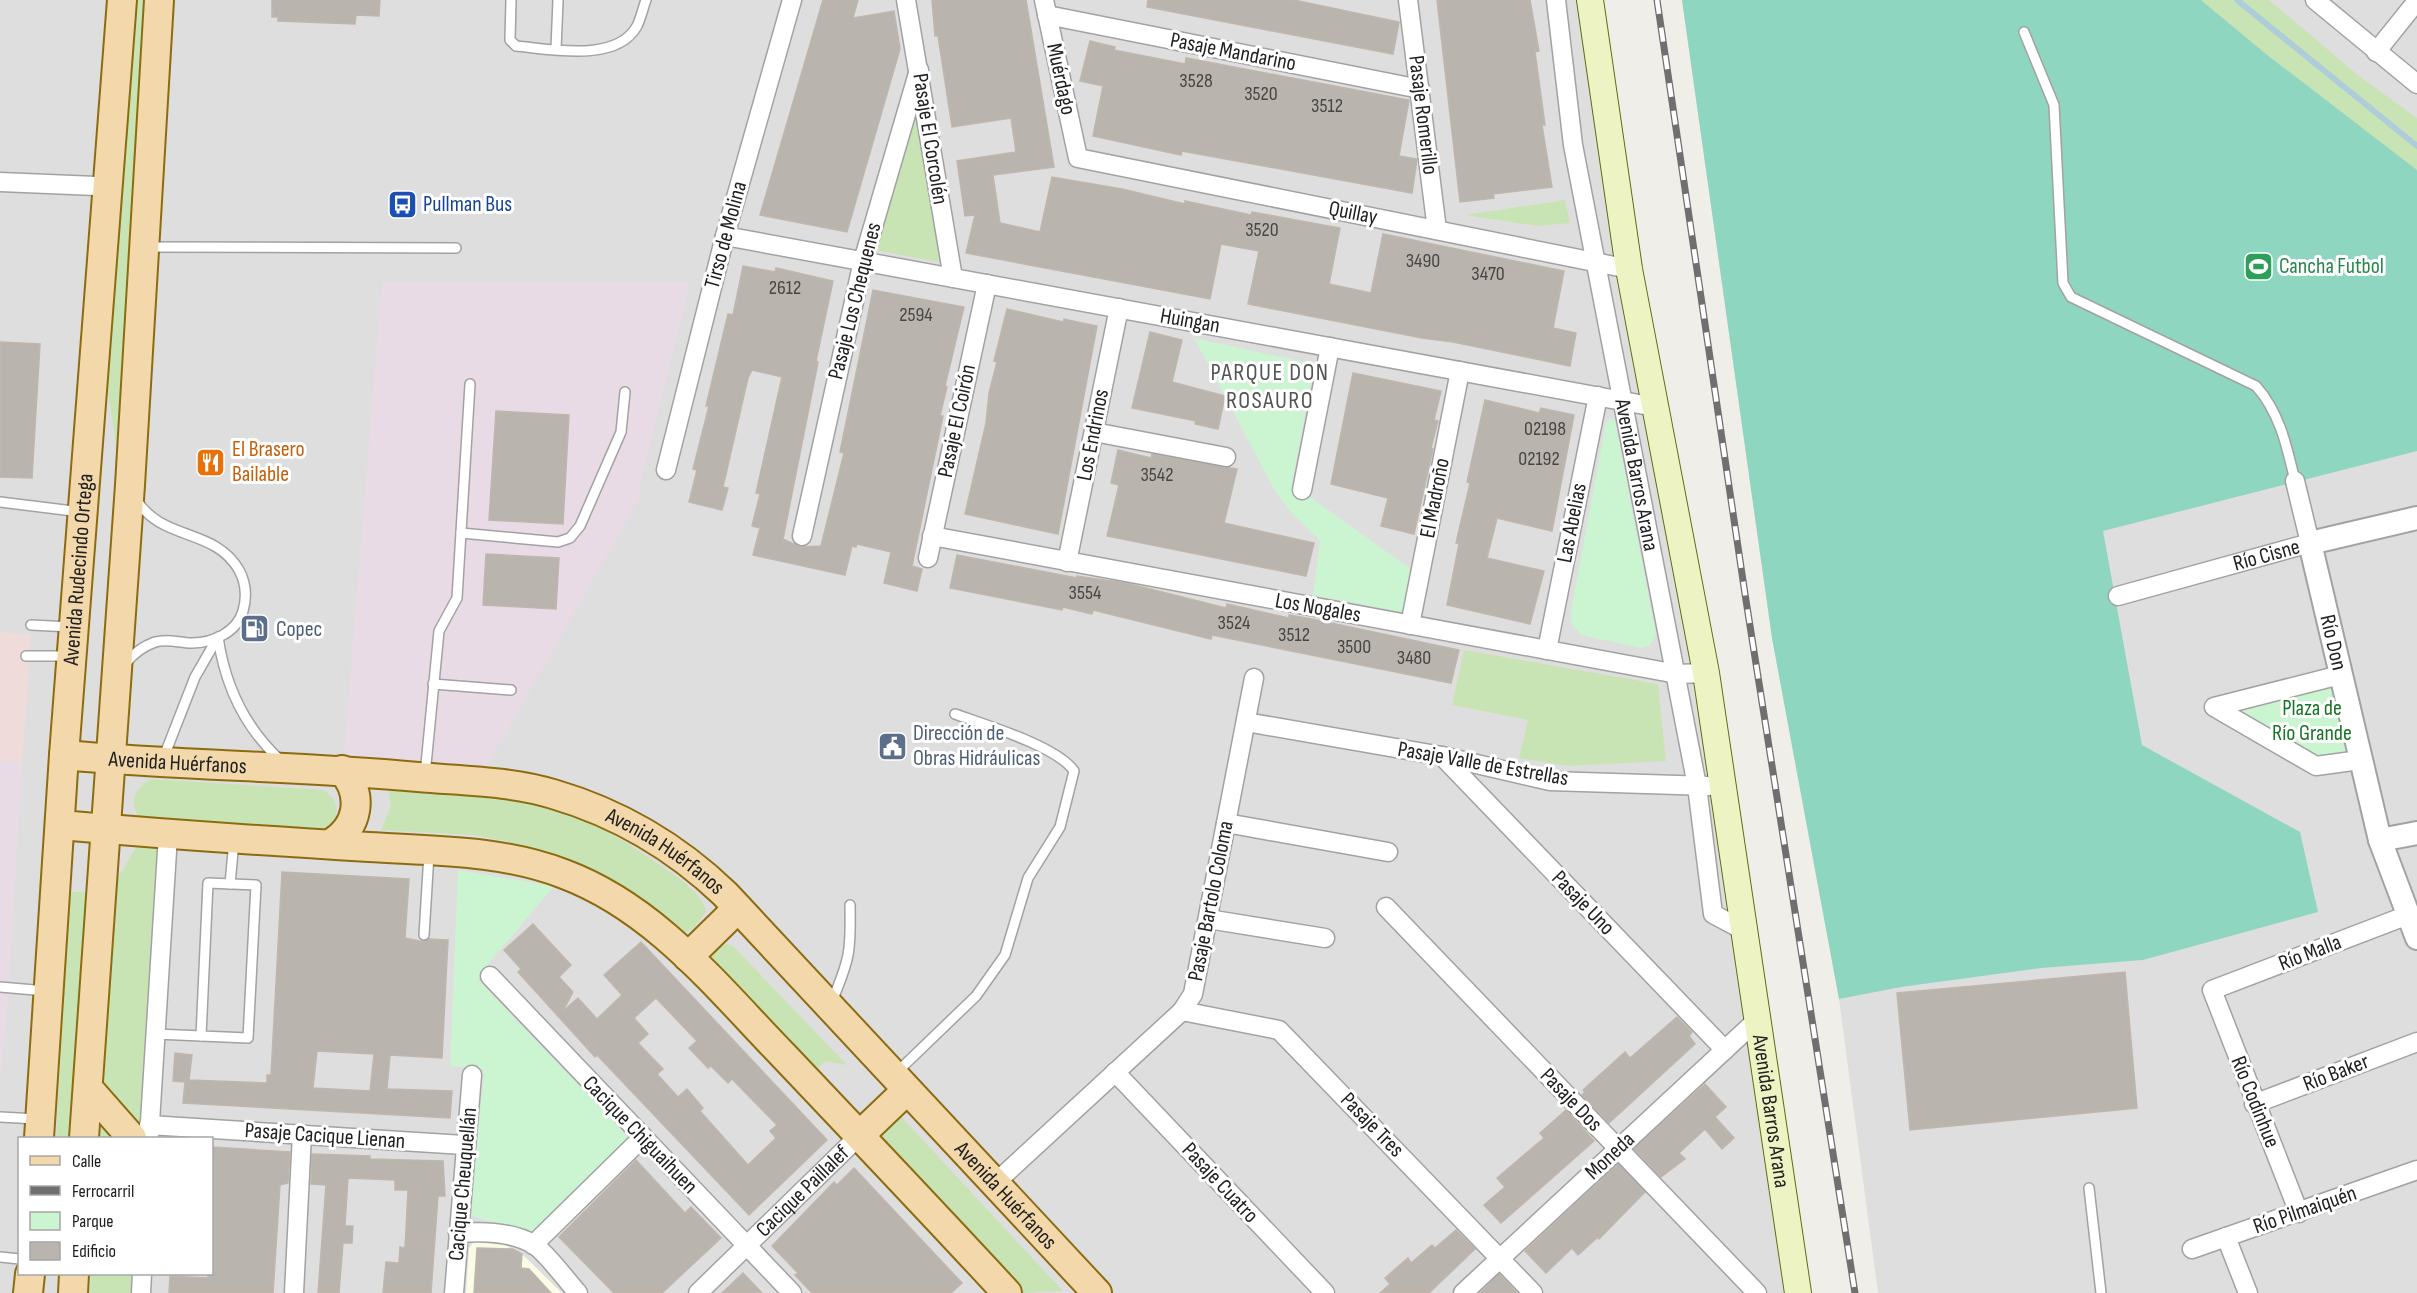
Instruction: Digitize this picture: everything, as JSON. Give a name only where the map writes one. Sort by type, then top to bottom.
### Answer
[{"type":"main road","name":"Avenida Rudecindo Ortega","points":[[40,1129],[81,512],[109,191],[122,0]]},
{"type":"main road","points":[[84,1137],[130,485],[159,0]]},
{"type":"main road","name":"Avenida Barros Arana","points":[[1590,0],[1629,269],[1706,673],[1798,1293]]},
{"type":"main road","name":"Avenida Huérfanos","points":[[64,755],[342,770],[522,786],[601,812],[635,828],[682,856],[738,908],[1089,1290]]},
{"type":"main road","points":[[330,844],[347,831],[356,812],[354,789],[342,770]]},
{"type":"main road","points":[[60,825],[168,835],[450,850],[537,865],[573,877],[616,898],[639,913],[688,957],[860,1135],[1007,1293]]},
{"type":"main road","points":[[688,957],[738,908]]},
{"type":"main road","name":"Cacique Paillalef","points":[[860,1135],[900,1083]]},
{"type":"main road","points":[[88,1088],[144,1134]]},
{"type":"main road","points":[[28,1293],[30,1275]]},
{"type":"main road","points":[[73,1293],[74,1275]]},
{"type":"street","name":"Tirso de Molina","points":[[666,470],[725,236],[792,0]]},
{"type":"street","name":"Pasaje El Corcolén","points":[[906,0],[953,278]]},
{"type":"street","name":"Pasaje Romerillo","points":[[1408,0],[1437,230]]},
{"type":"street","name":"Avenida Barros Arana","points":[[1556,0],[1573,145],[1677,674],[1697,786],[1713,914],[1744,931]]},
{"type":"street","points":[[2315,0],[2417,84]]},
{"type":"street","points":[[2376,52],[2417,1]]},
{"type":"street","name":"Pasaje Mandarino","points":[[1046,8],[1420,89]]},
{"type":"street","name":"Muérdago","points":[[1046,8],[1078,158]]},
{"type":"street","name":"Pasaje Los Chequenes","points":[[802,536],[862,261],[919,70]]},
{"type":"street","name":"Quillay","points":[[1078,158],[1629,269]]},
{"type":"street","points":[[0,182],[96,186],[109,191]]},
{"type":"street","name":"Huingan","points":[[725,236],[1655,407]]},
{"type":"street","name":"Pasaje El Coirón","points":[[928,558],[987,284]]},
{"type":"street","name":"Los Endrinos","points":[[1067,562],[1119,308]]},
{"type":"street","points":[[1302,490],[1330,347]]},
{"type":"street","name":"El Madroño","points":[[1410,625],[1460,371]]},
{"type":"street","name":"Las Abelias","points":[[1546,650],[1598,396]]},
{"type":"street","points":[[1094,432],[1226,457]]},
{"type":"street","name":"Río Don","points":[[2295,481],[2380,840],[2417,938]]},
{"type":"street","name":"Río Cisne","points":[[2118,596],[2310,543],[2417,518]]},
{"type":"street","name":"Los Nogales","points":[[932,536],[1677,674],[1706,673]]},
{"type":"street","points":[[2340,675],[2214,707],[2316,766],[2360,760]]},
{"type":"street","name":"Pasaje Bartolo Coloma","points":[[994,1184],[1182,1011],[1193,994],[1254,678]]},
{"type":"street","name":"Pasaje Valle de Estrellas","points":[[1246,722],[1442,756],[1550,781],[1723,785]]},
{"type":"street","name":"Pasaje Uno","points":[[1442,756],[1725,1050]]},
{"type":"street","points":[[1226,823],[1388,852]]},
{"type":"street","points":[[2380,840],[2417,833]]},
{"type":"street","points":[[144,1134],[156,1034],[168,835]]},
{"type":"street","name":"Pasaje Dos","points":[[1386,907],[1757,1293]]},
{"type":"street","name":"Río Malla","points":[[2212,990],[2408,915]]},
{"type":"street","points":[[1208,919],[1325,938]]},
{"type":"street","name":"Cacique Chiguaihuen","points":[[490,976],[792,1293]]},
{"type":"street","name":"Río Codinhue","points":[[2212,990],[2254,1104],[2299,1213]]},
{"type":"street","name":"Pasaje Tres","points":[[1182,1011],[1279,1030],[1533,1293]]},
{"type":"street","name":"Moneda","points":[[1463,1293],[1758,1018]]},
{"type":"street","name":"Río Baker","points":[[2254,1104],[2417,1042]]},
{"type":"street","name":"Pasaje Cuatro","points":[[1115,1072],[1324,1293]]},
{"type":"street","name":"Cacique Cheuquellán","points":[[454,1293],[464,1145],[472,1075]]},
{"type":"street","name":"Pasaje Cacique Lienan","points":[[144,1134],[302,1134],[464,1145]]},
{"type":"street","points":[[294,1293],[302,1134]]},
{"type":"street","name":"Cacique Paillalef","points":[[698,1293],[860,1135]]},
{"type":"street","points":[[533,1245],[643,1137]]},
{"type":"street","name":"Río Pilmaiquén","points":[[2192,1249],[2417,1170]]},
{"type":"street","points":[[458,1233],[478,1232],[503,1235],[533,1245],[578,1293]]},
{"type":"street","points":[[2226,1238],[2248,1293]]},
{"type":"street","points":[[141,1293],[142,1275]]},
{"type":"lane","points":[[511,0],[510,40],[516,46],[603,51],[637,27],[646,0]]},
{"type":"lane","points":[[556,49],[558,0]]},
{"type":"lane","points":[[2024,32],[2054,105],[2063,283],[2071,297],[2256,386],[2268,399],[2285,438],[2295,481]]},
{"type":"lane","points":[[144,247],[456,248]]},
{"type":"lane","points":[[424,777],[439,632],[457,598],[470,384]]},
{"type":"lane","points":[[461,533],[558,542],[570,538],[580,526],[621,432],[625,392]]},
{"type":"lane","points":[[117,678],[135,653],[156,642],[168,639],[193,643],[218,637],[237,625],[244,607],[245,587],[239,570],[227,556],[211,543],[171,530],[150,517],[141,508],[130,485]]},
{"type":"lane","points":[[0,502],[81,512]]},
{"type":"lane","points":[[32,625],[73,627]]},
{"type":"lane","points":[[162,761],[195,677],[218,637]]},
{"type":"lane","points":[[218,637],[221,660],[237,704],[260,740],[287,767]]},
{"type":"lane","points":[[26,656],[71,656]]},
{"type":"lane","points":[[433,684],[511,690]]},
{"type":"lane","points":[[900,1083],[975,996],[1005,955],[1028,878],[1060,826],[1074,771],[1068,762],[1021,738],[955,714]]},
{"type":"lane","points":[[230,884],[234,838]]},
{"type":"lane","points":[[424,935],[429,849]]},
{"type":"lane","points":[[156,1034],[201,1036],[248,1038],[256,885],[208,883],[201,1036]]},
{"type":"lane","points":[[830,1006],[848,963],[851,949],[850,904]]},
{"type":"lane","points":[[0,987],[49,992]]},
{"type":"lane","points":[[0,1117],[40,1129]]},
{"type":"lane","points":[[2089,1188],[2101,1293]]},
{"type":"lane","points":[[0,1257],[18,1259]]},
{"type":"shaded area","points":[[0,0],[1579,0],[1693,632],[1790,1293],[0,1293]]},
{"type":"shaded area","points":[[1682,0],[2417,0],[2417,1293],[1878,1293],[1839,999],[1772,638]]},
{"type":"shaded area","points":[[382,282],[690,282],[641,479],[640,497],[486,767],[344,755]]},
{"type":"shaded area","points":[[0,632],[31,635],[22,762],[0,761]]},
{"type":"shaded area","points":[[0,761],[22,762],[7,1009],[0,1080]]},
{"type":"shaded area","points":[[477,1238],[503,1244],[522,1254],[562,1293],[466,1293],[469,1248]]},
{"type":"green space","points":[[129,0],[146,0],[126,375],[117,452],[104,367]]},
{"type":"green space","points":[[1682,0],[2201,0],[2266,54],[2417,170],[2417,451],[2103,531],[2142,745],[2300,832],[2318,912],[2143,960],[2041,968],[1901,987],[1839,999],[1772,638]]},
{"type":"green space","points":[[2201,0],[2269,0],[2359,76],[2417,118],[2417,170],[2266,54]]},
{"type":"green space","points":[[914,117],[919,118],[943,263],[875,250]]},
{"type":"green space","points":[[1565,200],[1570,223],[1538,226],[1465,215]]},
{"type":"green space","name":"PARQUE DON ROSAURO","points":[[1194,338],[1314,364],[1292,484],[1412,570],[1402,612],[1313,595],[1320,541],[1290,511],[1275,491]]},
{"type":"green space","points":[[1611,418],[1615,421],[1656,635],[1649,646],[1642,648],[1581,635],[1571,623],[1571,611],[1606,423]]},
{"type":"green space","points":[[1464,650],[1658,684],[1666,761],[1568,766],[1519,758],[1528,720],[1452,705]]},
{"type":"green space","name":"Plaza de Río Grande","points":[[2333,686],[2349,752],[2318,757],[2238,710]]},
{"type":"green space","points":[[152,779],[323,790],[329,794],[336,805],[335,816],[333,822],[322,831],[140,818],[134,807],[135,796],[141,786]]},
{"type":"green space","points":[[388,790],[486,796],[511,799],[558,810],[604,830],[657,863],[691,888],[705,906],[706,912],[692,930],[683,932],[650,907],[575,861],[505,841],[474,835],[381,830],[391,806]]},
{"type":"green space","points":[[141,839],[160,842],[142,1137],[100,1137],[116,881]]},
{"type":"green space","points":[[458,870],[554,886],[483,970],[478,980],[628,1137],[531,1233],[469,1215],[484,1075],[483,1069],[450,1066]]},
{"type":"green space","points":[[70,892],[88,892],[71,1137],[56,1137]]},
{"type":"green space","points":[[727,944],[733,946],[847,1065],[825,1061],[816,1070],[703,963],[716,947]]},
{"type":"green space","points":[[897,1112],[1063,1291],[1022,1293],[873,1133]]},
{"type":"green space","points":[[91,1275],[133,1275],[132,1293],[90,1293]]},
{"type":"building","points":[[272,0],[380,0],[379,16],[356,15],[355,24],[278,21],[278,17],[272,17]]},
{"type":"building","points":[[823,0],[858,0],[853,18],[894,11],[900,49],[847,232],[760,215]]},
{"type":"building","points":[[932,0],[1026,0],[1054,167],[993,175],[1000,223],[1040,232],[1052,177],[1122,189],[1185,204],[1185,201],[1251,215],[1252,212],[1340,228],[1329,284],[1371,293],[1383,234],[1564,271],[1553,328],[1576,333],[1570,366],[1248,304],[1259,251],[1221,244],[1210,299],[966,253],[975,215],[965,216],[957,161],[1016,152],[1011,118],[952,127],[938,36],[935,36]]},
{"type":"building","points":[[1148,0],[1294,0],[1399,22],[1393,54],[1147,7]]},
{"type":"building","points":[[1437,0],[1530,0],[1539,51],[1535,52],[1545,125],[1542,125],[1552,187],[1493,194],[1494,198],[1460,202]]},
{"type":"building","points":[[1090,41],[1115,47],[1114,50],[1185,64],[1186,58],[1409,100],[1399,156],[1417,159],[1412,193],[1182,151],[1181,155],[1093,136],[1103,86],[1080,81]]},
{"type":"building","points":[[743,266],[775,272],[776,268],[833,281],[783,539],[800,547],[821,546],[844,453],[840,452],[873,290],[964,307],[945,386],[947,387],[940,416],[943,416],[912,566],[922,569],[917,591],[884,583],[891,552],[857,544],[856,547],[852,546],[845,575],[753,555],[760,528],[752,526],[760,494],[756,493],[782,377],[752,370],[748,378],[723,487],[728,488],[722,510],[689,502],[697,470],[693,469],[709,406],[706,406],[728,314],[733,315]]},
{"type":"building","points":[[1007,309],[1063,322],[1064,319],[1097,326],[1058,534],[965,514],[986,423],[989,393],[997,362],[994,361]]},
{"type":"building","points":[[1150,332],[1182,340],[1172,382],[1225,396],[1218,429],[1195,424],[1196,421],[1132,408]]},
{"type":"building","points":[[0,342],[40,344],[32,478],[0,477]]},
{"type":"building","points":[[1353,373],[1441,391],[1434,420],[1438,421],[1431,448],[1433,449],[1414,534],[1381,526],[1388,498],[1331,484]]},
{"type":"building","points":[[1485,400],[1539,413],[1541,408],[1574,415],[1552,531],[1497,518],[1487,558],[1544,571],[1530,624],[1447,605],[1459,544],[1456,543],[1470,483],[1467,482]]},
{"type":"building","points":[[496,411],[569,415],[563,524],[489,520]]},
{"type":"building","points":[[1118,450],[1151,458],[1152,454],[1237,469],[1224,523],[1314,543],[1306,576],[1107,536],[1119,485],[1111,483]]},
{"type":"building","points":[[486,554],[559,558],[556,609],[483,605]]},
{"type":"building","points":[[957,555],[1077,578],[1077,576],[1126,583],[1226,608],[1227,604],[1289,618],[1289,615],[1317,620],[1459,650],[1451,683],[1212,635],[1211,639],[1093,610],[1092,614],[1063,607],[1062,610],[950,588]]},
{"type":"building","points":[[282,872],[409,879],[405,938],[424,942],[429,939],[448,940],[442,1058],[390,1055],[387,1089],[452,1091],[450,1118],[183,1103],[185,1082],[173,1081],[175,1053],[192,1055],[189,1080],[267,1083],[267,1075],[271,1075]],"holes":[[[317,1051],[374,1054],[370,1091],[313,1088]]]},
{"type":"building","points":[[533,924],[571,965],[559,977],[573,992],[563,1011],[578,998],[597,1019],[622,995],[604,975],[641,942],[827,1140],[749,1215],[597,1055],[595,1057],[518,972],[521,969],[504,950]],"holes":[[[656,998],[697,1041],[689,1048],[708,1068],[711,1066],[728,1083],[732,1079],[777,1125],[770,1131],[776,1138],[748,1165],[700,1111],[703,1108],[687,1089],[678,1097],[657,1074],[663,1069],[638,1043],[648,1034],[634,1018]]]},
{"type":"building","points":[[2125,972],[2137,1108],[1910,1130],[1897,993]]},
{"type":"building","points":[[1677,1017],[1692,1032],[1689,1036],[1695,1044],[1609,1123],[1582,1095],[1585,1092],[1583,1090],[1625,1052],[1630,1058]]},
{"type":"building","points":[[1705,1084],[1726,1107],[1715,1117],[1734,1138],[1722,1149],[1705,1129],[1679,1153],[1685,1159],[1661,1177],[1634,1149]]},
{"type":"building","points":[[1566,1110],[1594,1141],[1501,1223],[1484,1205],[1505,1187],[1497,1178],[1544,1138],[1540,1133]]},
{"type":"building","points":[[213,1147],[290,1152],[288,1183],[280,1185],[273,1293],[169,1293],[170,1276],[208,1278],[208,1275],[213,1275]]},
{"type":"building","points":[[312,1154],[370,1156],[370,1159],[443,1161],[445,1196],[438,1196],[431,1293],[383,1293],[386,1262],[399,1263],[400,1247],[405,1248],[408,1190],[395,1190],[395,1180],[348,1178],[345,1226],[353,1226],[352,1243],[343,1243],[339,1293],[318,1293],[326,1185],[311,1184]]},
{"type":"building","points":[[636,1160],[685,1213],[691,1207],[721,1238],[662,1293],[614,1293],[559,1237]]},
{"type":"building","points":[[1618,1164],[1645,1192],[1599,1239],[1598,1237],[1578,1255],[1572,1248],[1546,1273],[1525,1251]]},
{"type":"building","points":[[854,1168],[962,1283],[951,1293],[812,1293],[795,1275],[798,1273],[772,1246],[834,1182],[837,1185]]},
{"type":"building","points":[[1456,1230],[1475,1249],[1429,1293],[1380,1293],[1390,1284],[1385,1278],[1408,1258],[1411,1263],[1432,1245],[1435,1248]]},
{"type":"building","points":[[477,1248],[513,1249],[522,1254],[521,1268],[529,1269],[551,1293],[474,1293]]},
{"type":"building","points":[[743,1273],[762,1293],[722,1293]]},
{"type":"building","points":[[1499,1274],[1517,1293],[1480,1293]]},
{"type":"waterway","points":[[2237,0],[2417,146]]},
{"type":"railway","points":[[1657,0],[1745,594],[1855,1293]]},
{"type":"place","name":"Pullman Bus","points":[[402,204]]},
{"type":"place","name":"Cancha Futbol","points":[[2258,266]]},
{"type":"place","name":"El Brasero Bailable","points":[[211,462]]},
{"type":"place","name":"Copec","points":[[255,629]]},
{"type":"place","name":"Dirección de Obras Hidráulicas","points":[[892,746]]},
{"type":"district","name":"PARQUE DON ROSAURO","points":[[1270,386]]}]
